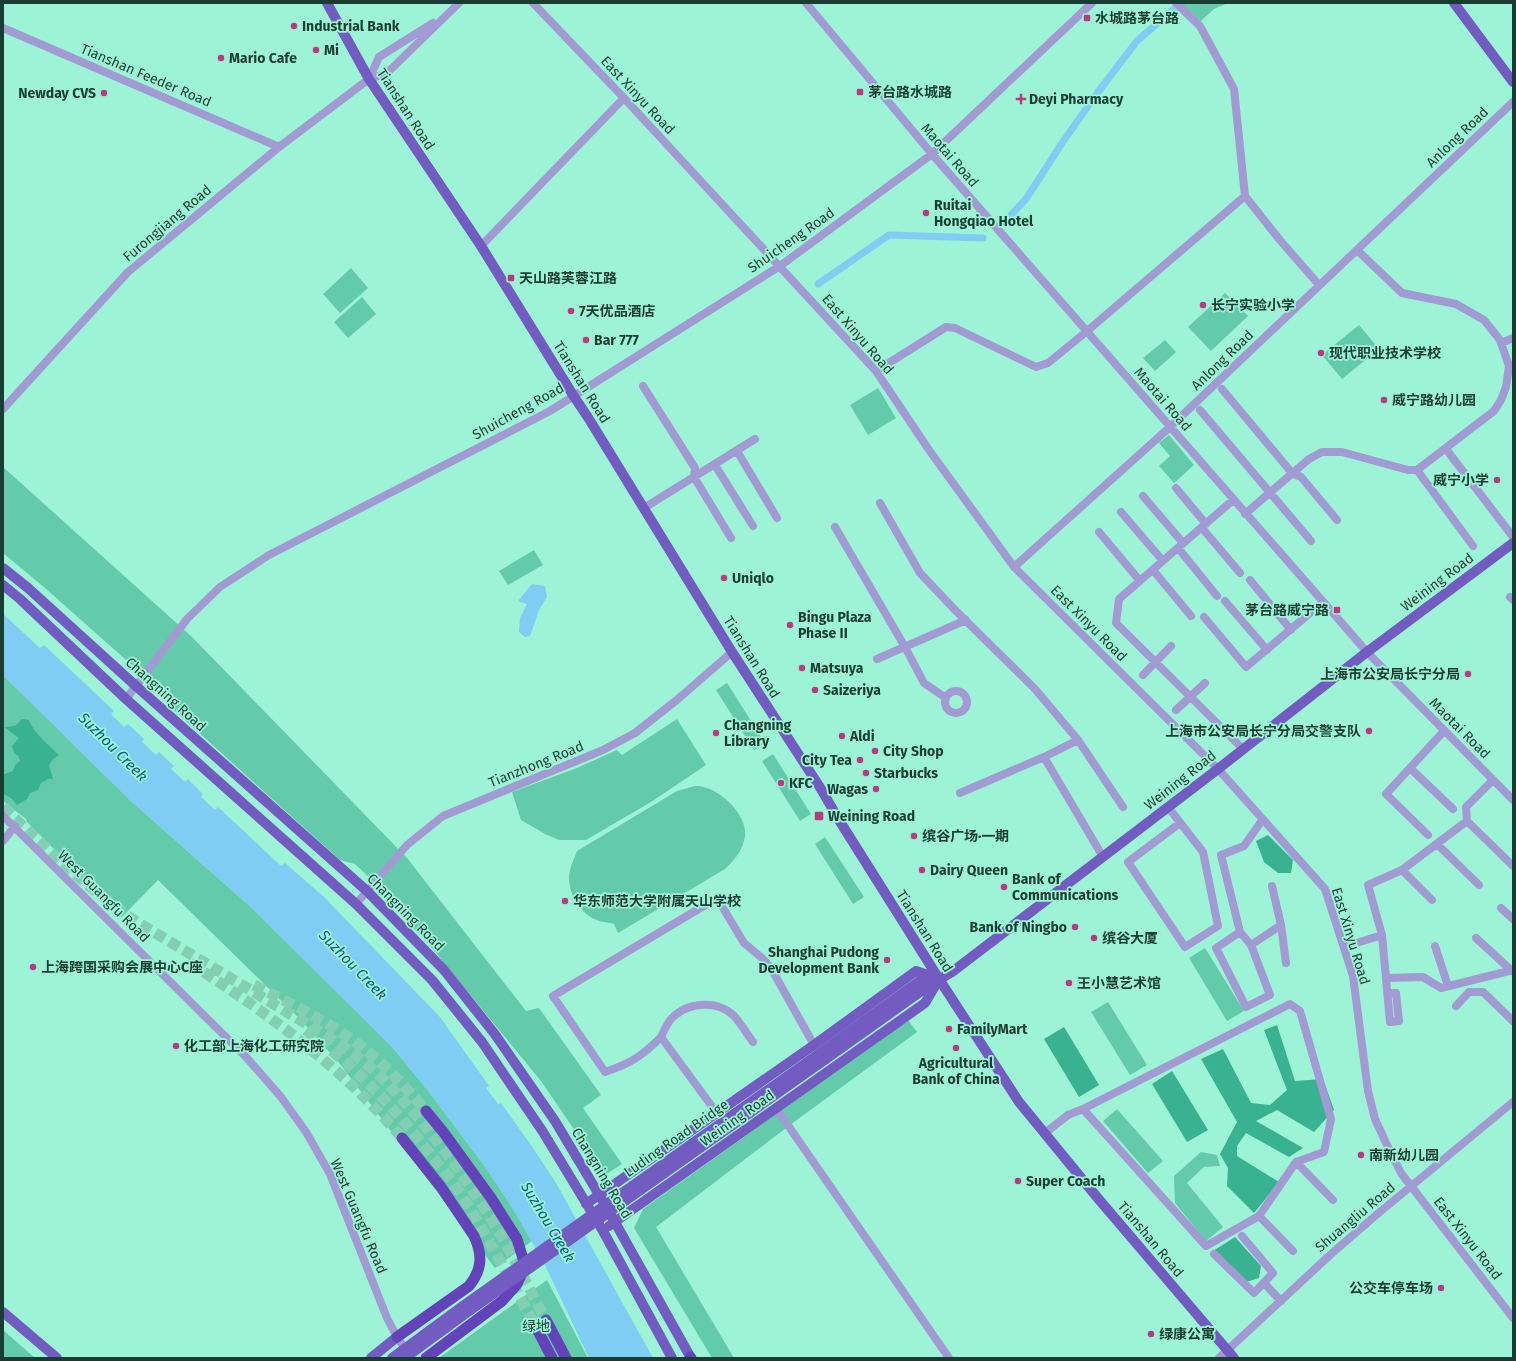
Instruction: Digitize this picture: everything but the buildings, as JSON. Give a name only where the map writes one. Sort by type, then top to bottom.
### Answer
[{"type":"highway","points":[[426,1111],[444,1133],[491,1198],[517,1239],[524,1262],[522,1273],[517,1284],[502,1301],[426,1358]]},
{"type":"highway","points":[[397,1337],[469,1286],[477,1275],[481,1260],[478,1244],[474,1236],[441,1187],[402,1138]]},
{"type":"highway","points":[[546,1320],[566,1358]]},
{"type":"highway","points":[[536,1327],[552,1358]]},
{"type":"main road","name":"Tianshan Road","points":[[327,3],[369,79],[481,246],[573,395],[589,418],[732,652],[821,789],[939,979],[1019,1102],[1230,1354]]},
{"type":"main road","points":[[1454,3],[1513,82]]},
{"type":"main road","name":"Weining Road","points":[[823,1056],[921,980],[939,979],[952,972],[1218,769],[1367,652],[1513,543]]},
{"type":"main road","name":"Changning Road","points":[[3,568],[28,588],[367,891],[444,970],[494,1033],[555,1121],[615,1222],[691,1358]]},
{"type":"main road","name":"Changning Road","points":[[3,585],[20,599],[126,699],[356,904],[432,980],[482,1042],[542,1132],[603,1231],[672,1358]]},
{"type":"main road","name":"Weining Road","points":[[586,1204],[916,971],[939,979]]},
{"type":"main road","name":"Weining Road","points":[[603,1231],[925,1003],[939,979]]},
{"type":"main road","name":"Luding Road Bridge","points":[[392,1358],[466,1303],[823,1056]]},
{"type":"main road","name":"Luding Road Bridge","points":[[405,1358],[823,1056]]},
{"type":"main road","points":[[3,1312],[57,1358]]},
{"type":"main road","points":[[371,1358],[397,1337]]},
{"type":"street","name":"Furongjiang Road","points":[[3,409],[128,272],[278,147],[369,79],[387,73],[459,3]]},
{"type":"street","name":"East Xinyu Road","points":[[533,3],[624,98],[876,371],[929,450],[1014,567],[1218,769],[1325,889],[1353,976],[1368,1091],[1375,1118],[1401,1173],[1513,1318]]},
{"type":"street","name":"Maotai Road","points":[[806,3],[932,154],[1367,652],[1513,800]]},
{"type":"street","name":"Shuicheng Road","points":[[126,699],[187,619],[220,587],[268,555],[550,411],[573,395],[588,388],[780,266],[932,154],[1092,3]]},
{"type":"street","points":[[1176,3],[1200,26],[1234,89],[1245,196],[1279,239],[1319,285]]},
{"type":"street","name":"Furongjiang Road","points":[[369,79],[379,57],[446,15]]},
{"type":"street","name":"Tianshan Feeder Road","points":[[3,28],[278,147]]},
{"type":"street","points":[[481,246],[624,98]]},
{"type":"street","name":"Anlong Road","points":[[1014,567],[1170,427],[1513,102]]},
{"type":"street","points":[[876,371],[946,328],[955,328],[1036,367],[1048,363],[1245,196]]},
{"type":"street","points":[[1245,514],[1309,459],[1322,452],[1342,452],[1408,470],[1417,470],[1494,411],[1501,400],[1506,387],[1509,366],[1501,343],[1484,320],[1456,304],[1402,293],[1357,250]]},
{"type":"street","points":[[1501,343],[1513,338]]},
{"type":"street","points":[[643,386],[695,468],[694,478],[731,538]]},
{"type":"street","points":[[1222,389],[1292,473],[1301,477],[1337,520]]},
{"type":"street","points":[[1200,410],[1311,541]]},
{"type":"street","points":[[644,508],[755,439]]},
{"type":"street","points":[[1446,449],[1513,538]]},
{"type":"street","points":[[737,451],[777,518]]},
{"type":"street","points":[[715,464],[753,526]]},
{"type":"street","points":[[1417,470],[1473,546]]},
{"type":"street","points":[[1176,488],[1240,573]]},
{"type":"street","points":[[1143,496],[1217,596]]},
{"type":"street","points":[[1233,500],[1119,599],[1116,623],[1243,749]]},
{"type":"street","points":[[880,503],[920,573],[1036,689],[1078,740],[1123,807]]},
{"type":"street","points":[[1120,512],[1163,561]]},
{"type":"street","points":[[835,527],[905,647],[924,683],[946,698]]},
{"type":"street","points":[[1099,532],[1140,581]]},
{"type":"street","points":[[1153,570],[1191,616]]},
{"type":"street","points":[[1250,580],[1290,630]]},
{"type":"street","points":[[1225,601],[1267,650]]},
{"type":"street","points":[[1204,617],[1246,667],[1323,602]]},
{"type":"street","points":[[877,659],[966,620]]},
{"type":"street","points":[[1143,675],[1171,646]]},
{"type":"street","name":"Tianzhong Road","points":[[356,904],[407,845],[443,816],[603,750],[635,733],[678,699],[732,652]]},
{"type":"street","points":[[1176,710],[1205,683]]},
{"type":"street","points":[[1428,835],[1386,794],[1444,731]]},
{"type":"street","points":[[960,793],[1044,757],[1078,740]]},
{"type":"street","points":[[1044,757],[1103,857]]},
{"type":"street","points":[[1410,768],[1453,809]]},
{"type":"street","points":[[1493,780],[1466,807],[1466,821],[1513,866]]},
{"type":"street","points":[[1168,807],[1203,852],[1218,926],[1185,947],[1128,862],[1180,823]]},
{"type":"street","name":"West Guangfu Road","points":[[3,816],[15,826],[247,1058],[281,1098],[306,1132],[330,1174],[379,1298],[397,1337],[412,1358]]},
{"type":"street","points":[[1240,932],[1216,948],[1246,1007],[1270,995],[1251,945],[1240,932],[1221,855],[1244,846],[1263,819]]},
{"type":"street","points":[[1387,992],[1382,936],[1368,885],[1402,870],[1466,821]]},
{"type":"street","points":[[3,841],[15,826]]},
{"type":"street","points":[[1437,844],[1479,885]]},
{"type":"street","points":[[1402,870],[1432,900]]},
{"type":"street","points":[[1272,886],[1281,925],[1286,963]]},
{"type":"street","points":[[753,1042],[734,1016],[718,1006],[700,1004],[682,1010],[670,1020],[661,1037],[647,1051],[627,1065],[605,1072],[554,996],[717,898],[744,943],[762,958],[771,968],[814,1044]]},
{"type":"street","points":[[1501,908],[1513,919]]},
{"type":"street","points":[[1251,945],[1281,925]]},
{"type":"street","points":[[1344,947],[1382,936]]},
{"type":"street","points":[[1476,938],[1513,971]]},
{"type":"street","points":[[1435,946],[1448,986]]},
{"type":"street","points":[[1386,978],[1423,977],[1441,988],[1513,971]]},
{"type":"street","points":[[1456,1006],[1469,992],[1483,992],[1513,1021]]},
{"type":"street","points":[[1045,1133],[1068,1115],[1083,1109],[1290,1004],[1300,1011],[1331,1119],[1324,1152],[1296,1162],[1259,1216],[1206,1246],[1083,1109]]},
{"type":"street","points":[[661,1037],[716,1112]]},
{"type":"street","name":"Shuangliu Road","points":[[1219,1358],[1230,1354],[1281,1301],[1330,1255],[1513,1102]]},
{"type":"street","points":[[776,1108],[949,1358]]},
{"type":"street","points":[[1296,1162],[1333,1200]]},
{"type":"street","points":[[1259,1216],[1293,1251]]},
{"type":"street","points":[[1214,1254],[1254,1293],[1273,1273],[1242,1236]]},
{"type":"street","points":[[1264,1283],[1281,1301]]},
{"type":"green space","points":[[1181,3],[1228,3],[1214,9],[1201,21]]},
{"type":"green space","points":[[351,268],[368,288],[340,313],[323,294]]},
{"type":"green space","points":[[1225,293],[1248,316],[1211,351],[1188,327]]},
{"type":"green space","points":[[362,297],[376,314],[348,338],[334,322]]},
{"type":"green space","points":[[1359,325],[1379,349],[1342,379],[1322,355]]},
{"type":"green space","points":[[1165,340],[1176,352],[1155,371],[1143,358]]},
{"type":"green space","points":[[878,388],[896,418],[868,435],[850,405]]},
{"type":"green space","points":[[1169,435],[1194,465],[1174,483],[1159,466],[1170,456],[1159,443]]},
{"type":"green space","points":[[3,467],[192,637],[407,858],[526,1011],[539,1008],[601,1095],[583,1108],[622,1164],[605,1175],[541,1081],[427,942],[394,909],[393,900],[355,864],[340,860],[166,703],[158,686],[3,553]]},
{"type":"green space","points":[[534,550],[543,565],[508,585],[499,571]]},
{"type":"green space","points":[[3,675],[132,802],[253,909],[393,1048],[429,1092],[486,1168],[532,1241],[495,1268],[340,1064],[300,1019],[158,880],[122,917],[27,822],[26,819],[3,801]]},
{"type":"green space","points":[[727,683],[765,743],[754,750],[716,690]]},
{"type":"green space","points":[[22,719],[29,720],[38,735],[59,755],[52,760],[49,766],[53,779],[48,779],[41,783],[38,790],[30,793],[27,799],[17,805],[11,798],[3,794],[3,773],[5,774],[13,771],[15,765],[20,761],[18,756],[14,753],[12,746],[19,738],[4,727],[15,726]]},
{"type":"green space","points":[[677,719],[706,765],[651,802],[586,840],[559,840],[545,834],[521,820],[512,792],[577,768],[617,750],[622,755]]},
{"type":"green space","points":[[773,754],[811,814],[800,821],[762,761]]},
{"type":"green space","points":[[695,786],[704,787],[723,797],[731,804],[743,822],[745,832],[744,841],[734,860],[725,869],[618,933],[614,924],[597,920],[587,915],[578,905],[570,888],[570,869],[577,851],[677,791]]},
{"type":"green space","points":[[1268,835],[1293,860],[1291,873],[1278,873],[1264,862],[1256,841]]},
{"type":"green space","points":[[825,837],[864,897],[853,904],[815,844]]},
{"type":"green space","points":[[1205,948],[1244,1011],[1227,1021],[1189,958]]},
{"type":"green space","points":[[1108,1002],[1147,1065],[1130,1075],[1091,1012]]},
{"type":"green space","points":[[908,1020],[917,1032],[794,1122],[656,1227],[734,1358],[712,1358],[634,1228],[643,1209]]},
{"type":"green space","points":[[1277,1025],[1295,1081],[1323,1079],[1334,1110],[1314,1132],[1277,1110],[1256,1121],[1303,1148],[1289,1157],[1246,1133],[1237,1146],[1237,1156],[1279,1182],[1254,1213],[1227,1186],[1228,1168],[1220,1154],[1237,1122],[1201,1059],[1223,1049],[1251,1103],[1270,1105],[1287,1090],[1264,1030]]},
{"type":"green space","points":[[1064,1027],[1099,1085],[1079,1097],[1044,1039]]},
{"type":"green space","points":[[1172,1071],[1208,1130],[1187,1142],[1152,1084]]},
{"type":"green space","points":[[1117,1109],[1163,1161],[1148,1173],[1103,1121]]},
{"type":"green space","points":[[1201,1152],[1217,1155],[1220,1166],[1204,1167],[1187,1183],[1223,1227],[1206,1241],[1175,1203],[1174,1176]]},
{"type":"green space","points":[[1235,1237],[1261,1266],[1259,1278],[1246,1282],[1213,1251]]},
{"type":"green space","name":"绿地","points":[[547,1280],[588,1358],[439,1358]]},
{"type":"green space","points":[[3,1330],[35,1358],[3,1358]]},
{"type":"water","points":[[532,584],[545,586],[547,597],[539,610],[530,636],[525,637],[519,632],[520,618],[527,604],[518,601]]},
{"type":"water","name":"Suzhou Creek","points":[[3,614],[40,648],[44,645],[114,711],[111,714],[124,727],[128,724],[144,739],[142,742],[156,755],[159,752],[174,766],[171,769],[185,782],[188,779],[203,794],[201,797],[215,810],[218,807],[281,866],[285,863],[324,897],[440,1017],[489,1086],[486,1088],[498,1104],[501,1103],[556,1183],[653,1358],[589,1358],[545,1265],[510,1204],[486,1168],[429,1092],[393,1048],[253,909],[132,802],[3,675]]},
{"type":"waterway","points":[[1011,215],[1026,199],[1062,143],[1098,92],[1137,41],[1175,8]]},
{"type":"waterway","points":[[818,284],[889,235],[983,238]]},
{"type":"tunnel","points":[[3,807],[59,860],[94,890],[132,919],[327,1036],[361,1060],[380,1076],[398,1094],[431,1133],[462,1175],[503,1239],[546,1320]]},
{"type":"tunnel","points":[[190,963],[247,1001],[329,1065],[379,1112],[402,1138]]},
{"type":"tunnel","points":[[254,985],[285,1000],[331,1026],[359,1045],[394,1075],[426,1111]]},
{"type":"tunnel","points":[[306,1030],[340,1057],[371,1086],[400,1117],[453,1182],[486,1236],[536,1327]]},
{"type":"place","name":"水城路茅台路","points":[[1087,18]]},
{"type":"place","name":"Industrial Bank","points":[[294,26]]},
{"type":"place","name":"Mi","points":[[316,50]]},
{"type":"place","name":"Mario Cafe","points":[[221,58]]},
{"type":"place","name":"茅台路水城路","points":[[860,92]]},
{"type":"place","name":"Newday CVS","points":[[104,93]]},
{"type":"place","name":"Deyi Pharmacy","points":[[1021,99]]},
{"type":"place","name":"Ruitai Hongqiao Hotel","points":[[926,213]]},
{"type":"place","name":"天山路芙蓉江路","points":[[511,278]]},
{"type":"place","name":"长宁实验小学","points":[[1203,305]]},
{"type":"place","name":"7天优品酒店","points":[[571,311]]},
{"type":"place","name":"Bar 777","points":[[586,340]]},
{"type":"place","name":"现代职业技术学校","points":[[1321,353]]},
{"type":"place","name":"威宁路幼儿园","points":[[1384,400]]},
{"type":"place","name":"威宁小学","points":[[1497,480]]},
{"type":"place","name":"Uniqlo","points":[[724,578]]},
{"type":"place","name":"茅台路威宁路","points":[[1337,610]]},
{"type":"place","name":"Bingu Plaza Phase II","points":[[790,625]]},
{"type":"place","name":"Matsuya","points":[[802,668]]},
{"type":"place","name":"上海市公安局长宁分局","points":[[1468,674]]},
{"type":"place","name":"Saizeriya","points":[[815,690]]},
{"type":"place","name":"上海市公安局长宁分局交警支队","points":[[1369,731]]},
{"type":"place","name":"Changning Library","points":[[716,733]]},
{"type":"place","name":"Aldi","points":[[842,736]]},
{"type":"place","name":"City Shop","points":[[875,751]]},
{"type":"place","name":"City Tea","points":[[860,760]]},
{"type":"place","name":"Starbucks","points":[[866,773]]},
{"type":"place","name":"KFC","points":[[781,783]]},
{"type":"place","name":"Wagas","points":[[876,789]]},
{"type":"place","name":"Weining Road","points":[[819,816]]},
{"type":"place","name":"缤谷广场·一期","points":[[914,836]]},
{"type":"place","name":"Dairy Queen","points":[[922,870]]},
{"type":"place","name":"Bank of Communications","points":[[1004,887]]},
{"type":"place","name":"华东师范大学附属天山学校","points":[[565,901]]},
{"type":"place","name":"Bank of Ningbo","points":[[1075,927]]},
{"type":"place","name":"缤谷大厦","points":[[1094,938]]},
{"type":"place","name":"Shanghai Pudong Development Bank","points":[[887,960]]},
{"type":"place","name":"上海跨国采购会展中心C座","points":[[33,967]]},
{"type":"place","name":"王小慧艺术馆","points":[[1069,983]]},
{"type":"place","name":"FamilyMart","points":[[949,1029]]},
{"type":"place","name":"化工部上海化工研究院","points":[[176,1046]]},
{"type":"place","name":"Agricultural Bank of China","points":[[956,1048]]},
{"type":"place","name":"南新幼儿园","points":[[1361,1155]]},
{"type":"place","name":"Super Coach","points":[[1018,1181]]},
{"type":"place","name":"公交车停车场","points":[[1441,1288]]},
{"type":"place","name":"绿康公寓","points":[[1151,1334]]}]
